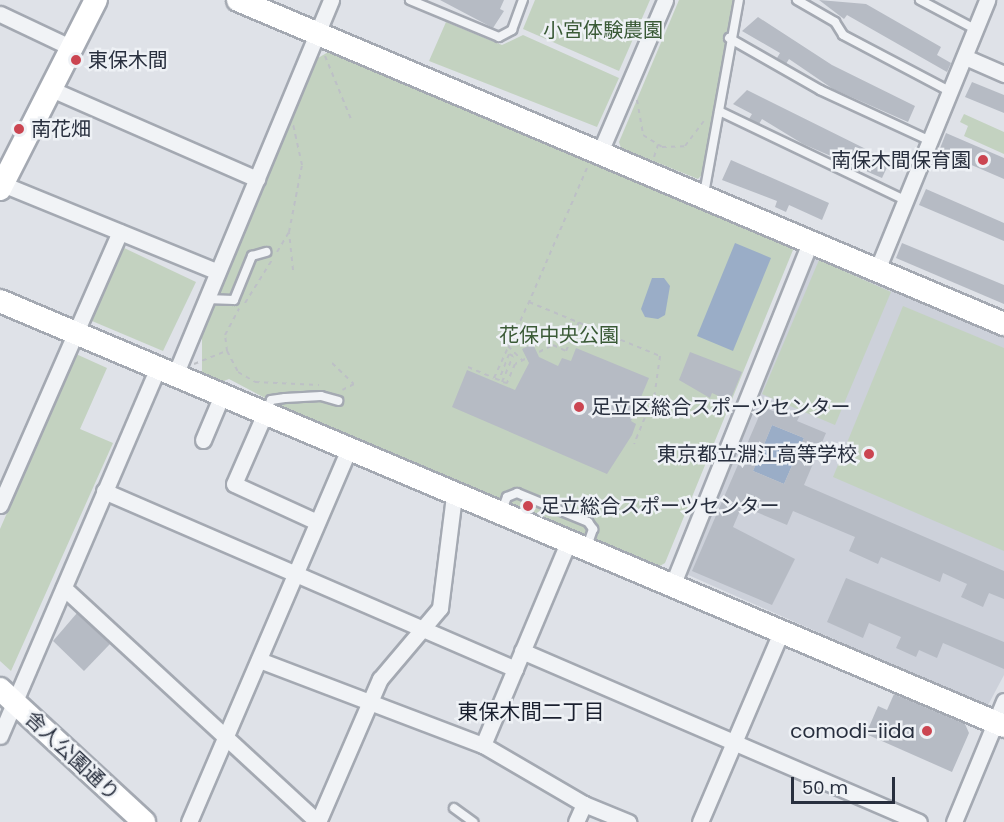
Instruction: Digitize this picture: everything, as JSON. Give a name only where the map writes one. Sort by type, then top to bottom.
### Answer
[{"type":"street","points":[[96,0],[1,185],[218,272]]},
{"type":"street","points":[[238,0],[320,41],[595,157],[703,195],[1004,324]]},
{"type":"street","points":[[0,736],[7,696],[64,588],[104,491],[174,370],[320,41],[331,0]]},
{"type":"street","points":[[595,157],[665,0]]},
{"type":"street","points":[[877,270],[928,140],[951,92],[987,0]]},
{"type":"street","points":[[0,14],[72,48]]},
{"type":"street","points":[[965,57],[1004,74]]},
{"type":"street","points":[[51,89],[257,179]]},
{"type":"street","points":[[0,505],[74,332],[120,232]]},
{"type":"street","points":[[672,586],[811,241]]},
{"type":"street","points":[[0,301],[174,370],[222,395],[454,495],[1000,724]]},
{"type":"street","points":[[203,440],[222,395]]},
{"type":"street","points":[[266,413],[234,484],[317,522]]},
{"type":"street","points":[[189,822],[349,449]]},
{"type":"street","points":[[104,491],[515,669]]},
{"type":"street","points":[[64,588],[318,822],[380,679],[425,630],[444,595],[454,495]]},
{"type":"street","points":[[483,745],[522,651],[576,547]]},
{"type":"street","points":[[700,822],[781,632]]},
{"type":"street","points":[[522,651],[920,822]]},
{"type":"street","points":[[259,660],[483,745],[584,804],[628,822]]},
{"type":"street","name":"舎人公園通り","points":[[7,696],[144,822]]},
{"type":"street","points":[[954,822],[1000,724],[1004,702]]},
{"type":"street","points":[[576,822],[584,804]]},
{"type":"lane","points":[[410,0],[499,37],[512,30],[523,0]]},
{"type":"lane","points":[[703,195],[729,38],[739,0]]},
{"type":"lane","points":[[797,0],[835,22],[843,35],[951,92]]},
{"type":"lane","points":[[920,0],[975,29]]},
{"type":"lane","points":[[729,38],[820,90],[928,140]]},
{"type":"lane","points":[[718,111],[905,200]]},
{"type":"lane","points":[[207,299],[234,300],[252,256],[266,252]]},
{"type":"lane","points":[[266,413],[271,400],[321,396],[338,401]]},
{"type":"lane","points":[[454,808],[474,822]]},
{"type":"path","points":[[320,41],[351,119]]},
{"type":"path","points":[[632,98],[640,102],[637,113],[643,135],[658,145],[685,146],[704,121]]},
{"type":"path","points":[[288,122],[297,126],[302,165],[289,232],[293,270]]},
{"type":"path","points":[[651,164],[658,145]]},
{"type":"path","points":[[494,378],[595,157]]},
{"type":"path","points":[[289,232],[230,322],[227,351],[238,372],[255,382],[328,387]]},
{"type":"path","points":[[529,302],[660,356],[655,393],[634,444]]},
{"type":"path","points":[[539,352],[553,345],[566,351],[579,322]]},
{"type":"path","points":[[468,367],[499,380],[509,354],[513,356],[502,381],[507,383],[524,360],[508,346]]},
{"type":"path","points":[[174,370],[227,351]]},
{"type":"path","points":[[332,363],[354,384],[347,392],[338,389]]},
{"type":"shaded area","name":"東京都立淵江高等学校","points":[[819,254],[1004,333],[1004,675],[987,707],[686,574],[813,256]]},
{"type":"green space","name":"小宮体験農園","points":[[535,0],[650,0],[619,71],[523,29]]},
{"type":"green space","points":[[679,0],[733,0],[706,170],[698,179],[621,148],[619,142]]},
{"type":"green space","points":[[446,22],[502,45],[523,35],[619,78],[597,127],[429,61]]},
{"type":"green space","name":"花保中央公園","points":[[330,51],[791,243],[793,250],[665,563],[658,567],[286,409],[229,379],[221,382],[202,374],[202,333],[318,58]]},
{"type":"green space","points":[[964,114],[1004,132],[1004,154],[964,136],[968,126],[960,122]]},
{"type":"green space","points":[[122,247],[196,282],[163,351],[92,321]]},
{"type":"green space","points":[[819,260],[891,292],[835,425],[762,394]]},
{"type":"green space","points":[[903,306],[1004,348],[1004,551],[833,477]]},
{"type":"green space","points":[[76,354],[107,368],[80,429],[113,443],[11,671],[0,661],[0,529]]},
{"type":"water","points":[[735,243],[771,258],[733,351],[697,336]]},
{"type":"water","points":[[652,278],[664,278],[670,286],[665,315],[658,319],[645,317],[641,309]]},
{"type":"water","points":[[772,425],[804,438],[784,484],[753,471]]},
{"type":"building","points":[[440,0],[504,0],[500,9],[504,11],[493,28]]},
{"type":"building","points":[[819,0],[866,4],[941,47],[937,55],[951,63],[947,72],[847,15],[844,19]]},
{"type":"building","points":[[758,17],[832,65],[915,106],[908,122],[833,89],[789,59],[786,64],[777,58],[780,53],[742,31]]},
{"type":"building","points":[[972,82],[1004,95],[1004,113],[965,97]]},
{"type":"building","points":[[747,90],[890,161],[882,178],[803,144],[762,119],[759,124],[749,119],[752,114],[733,104]]},
{"type":"building","points":[[946,133],[1004,158],[1004,179],[939,151]]},
{"type":"building","points":[[731,160],[829,203],[822,220],[789,205],[786,212],[775,207],[777,201],[722,180]]},
{"type":"building","points":[[926,189],[1004,223],[1004,241],[919,205]]},
{"type":"building","points":[[902,243],[1004,285],[1004,304],[896,258]]},
{"type":"building","points":[[533,344],[539,357],[558,366],[562,358],[571,361],[576,348],[649,378],[631,421],[636,424],[632,435],[607,474],[452,407],[467,370],[515,390],[529,363],[522,349]]},
{"type":"building","points":[[690,352],[742,372],[730,401],[712,393],[710,398],[679,380]]},
{"type":"building","points":[[763,407],[785,416],[788,410],[800,415],[797,421],[826,433],[804,485],[1004,571],[1004,599],[989,593],[983,607],[961,597],[967,584],[943,573],[940,582],[881,557],[878,564],[849,551],[855,537],[793,511],[787,525],[742,506],[733,527],[795,559],[772,605],[692,571]],"holes":[[[772,425],[804,438],[784,484],[753,471]]]},
{"type":"building","points":[[846,578],[1004,642],[1004,669],[943,643],[937,658],[919,650],[916,657],[896,648],[901,637],[869,623],[863,638],[827,622]]},
{"type":"building","points":[[77,613],[110,644],[84,671],[53,641]]},
{"type":"building","points":[[894,694],[965,724],[969,733],[952,772],[866,734],[878,706],[887,710]]},
{"type":"place","name":"東保木間","points":[[76,60]]},
{"type":"place","name":"南花畑","points":[[19,129]]},
{"type":"place","name":"南保木間保育園","points":[[983,160]]},
{"type":"place","name":"足立区総合スポーツセンター","points":[[579,407]]},
{"type":"place","name":"東京都立淵江高等学校","points":[[869,454]]},
{"type":"place","name":"足立総合スポーツセンター","points":[[528,506]]},
{"type":"place","name":"comodi-iida","points":[[927,731]]},
{"type":"district","name":"東保木間二丁目","points":[[531,712]]}]
